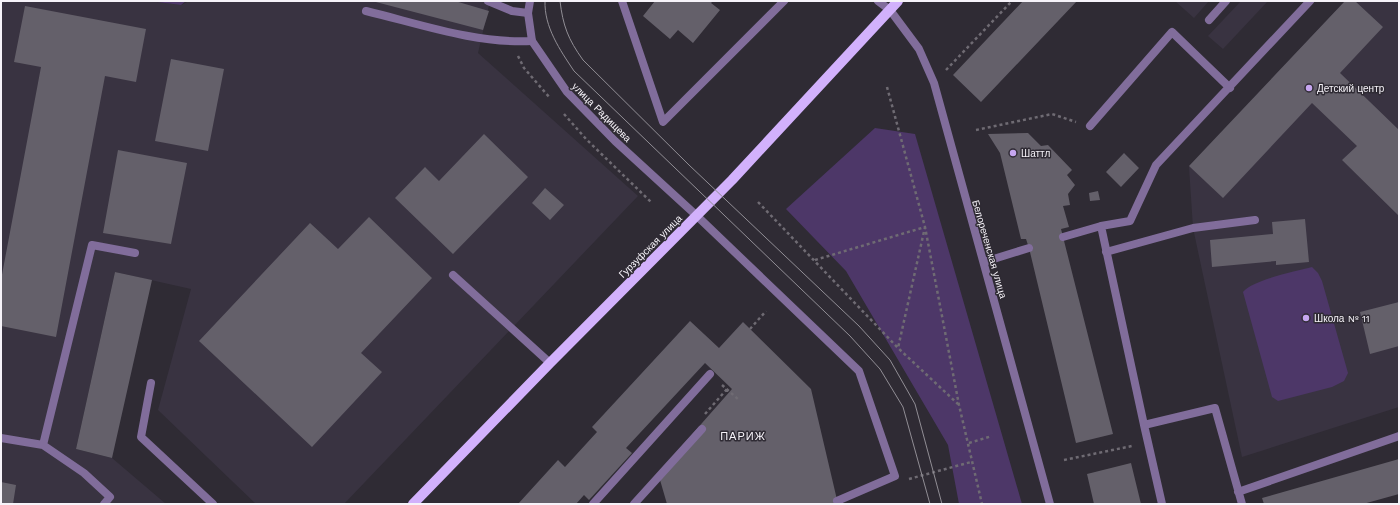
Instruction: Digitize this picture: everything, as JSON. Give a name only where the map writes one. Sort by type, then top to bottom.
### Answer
[{"type":"main road","name":"Гурзуфская улица","points":[[413,504],[550,363],[697,216],[898,1]]},
{"type":"street","points":[[488,1],[512,11],[528,13]]},
{"type":"street","name":"улица Радищева","points":[[530,1],[528,13],[532,41],[567,92],[615,141],[667,186],[859,371],[895,476],[837,501]]},
{"type":"street","points":[[622,1],[663,122],[784,1]]},
{"type":"street","name":"Белореченская улица","points":[[878,1],[890,10],[919,49],[934,83],[1050,504]]},
{"type":"street","points":[[1209,20],[1226,1]]},
{"type":"street","points":[[1063,237],[1101,226],[1130,221],[1156,165],[1230,88],[1310,1]]},
{"type":"street","points":[[366,11],[481,39],[512,42],[532,41]]},
{"type":"street","points":[[1090,126],[1172,32],[1230,88]]},
{"type":"street","points":[[1106,252],[1193,228],[1255,220]]},
{"type":"street","points":[[1101,226],[1162,504]]},
{"type":"street","points":[[43,445],[92,244],[135,253]]},
{"type":"street","points":[[984,262],[1029,248]]},
{"type":"street","points":[[453,275],[550,363]]},
{"type":"street","points":[[593,504],[710,374]]},
{"type":"street","points":[[151,383],[141,437],[213,504]]},
{"type":"street","points":[[1144,425],[1215,408],[1242,504]]},
{"type":"street","points":[[634,504],[702,429]]},
{"type":"street","points":[[1238,492],[1399,436]]},
{"type":"street","points":[[1,438],[43,445],[84,473],[110,497],[104,504]]},
{"type":"path","points":[[946,70],[1012,1]]},
{"type":"path","points":[[887,87],[925,227],[959,404],[969,443],[971,462],[982,504]]},
{"type":"path","points":[[976,130],[1052,114],[1090,126]]},
{"type":"path","points":[[758,202],[898,348],[959,404]]},
{"type":"path","points":[[815,260],[925,227]]},
{"type":"path","points":[[898,348],[925,227]]},
{"type":"path","points":[[750,329],[766,311]]},
{"type":"path","points":[[727,389],[739,400]]},
{"type":"path","points":[[969,443],[992,436]]},
{"type":"path","points":[[1064,460],[1149,442]]},
{"type":"path","points":[[902,481],[971,462]]},
{"type":"shaded area","points":[[1,1],[149,1],[181,5],[189,1],[490,1],[478,53],[638,196],[344,504],[256,504],[158,410],[191,289],[115,272],[76,449],[112,458],[166,504],[1,504]]},
{"type":"shaded area","points":[[149,1],[186,1],[181,5]]},
{"type":"shaded area","points":[[1175,1],[1209,1],[1194,18]]},
{"type":"shaded area","points":[[1241,1],[1268,1],[1223,49],[1208,36]]},
{"type":"shaded area","name":"Школа № 11","points":[[1345,1],[1399,1],[1399,407],[1242,457],[1193,228],[1189,167]]},
{"type":"shaded area","points":[[875,128],[915,134],[1022,504],[959,504],[948,445],[846,271],[786,209]]},
{"type":"shaded area","points":[[1312,267],[1318,273],[1322,281],[1348,373],[1344,381],[1332,387],[1278,401],[1272,397],[1243,292],[1255,284],[1265,280]]},
{"type":"building","points":[[372,1],[455,1],[489,11],[483,30]]},
{"type":"building","points":[[655,1],[713,1],[711,3],[720,10],[693,43],[678,30],[670,39],[643,16]]},
{"type":"building","points":[[1023,1],[1077,1],[981,102],[953,75]]},
{"type":"building","name":"Детский центр","points":[[1345,1],[1355,1],[1383,27],[1340,73],[1399,130],[1399,216],[1342,160],[1357,146],[1312,103],[1223,198],[1189,166]]},
{"type":"building","points":[[25,6],[146,29],[136,82],[105,76],[56,337],[1,326],[1,280],[41,67],[14,62]]},
{"type":"building","points":[[171,59],[224,69],[208,151],[155,141]]},
{"type":"building","points":[[1028,133],[1041,146],[1048,145],[1072,170],[1067,175],[1075,185],[1068,194],[1070,205],[1063,206],[1069,227],[1061,229],[1113,434],[1076,443],[1029,248],[1026,239],[1021,239],[1000,153],[988,134]]},
{"type":"building","points":[[484,134],[528,177],[453,254],[395,198],[425,167],[439,181]]},
{"type":"building","points":[[118,150],[187,163],[171,244],[103,233]]},
{"type":"building","points":[[1124,153],[1139,168],[1121,187],[1106,172]]},
{"type":"building","points":[[545,188],[564,205],[550,220],[532,203]]},
{"type":"building","points":[[1098,191],[1100,200],[1090,201],[1089,193]]},
{"type":"building","points":[[369,217],[432,278],[361,353],[382,372],[312,447],[199,341],[310,223],[338,249]]},
{"type":"building","points":[[1305,219],[1309,262],[1276,265],[1276,261],[1212,267],[1210,240],[1273,234],[1272,222]]},
{"type":"building","points":[[115,272],[152,280],[112,458],[76,449]]},
{"type":"building","points":[[1399,302],[1399,346],[1370,354],[1360,312]]},
{"type":"building","points":[[690,321],[719,348],[743,322],[811,389],[838,504],[667,504],[658,473],[732,389],[705,363],[626,448],[632,453],[589,500],[584,495],[576,504],[518,504],[558,460],[565,467],[597,432],[592,427]]},
{"type":"building","points":[[1399,459],[1399,494],[1363,504],[1264,504],[1262,498]]},
{"type":"building","points":[[1131,463],[1141,504],[1094,504],[1087,474]]},
{"type":"building","points":[[1,482],[16,485],[13,504],[1,504]]},
{"type":"tram line","points":[[545,1],[545,11],[550,29],[558,46],[574,71],[850,336],[880,369],[903,407],[930,504]]},
{"type":"tram line","points":[[560,1],[567,32],[583,60],[689,165],[859,326],[890,360],[915,404],[942,504]]},
{"type":"place","name":"Детский центр","points":[[1309,88]]},
{"type":"place","name":"Шаттл","points":[[1013,153]]},
{"type":"place","name":"Школа № 11","points":[[1306,318]]},
{"type":"district","name":"ПАРИЖ","points":[[743,436]]}]
